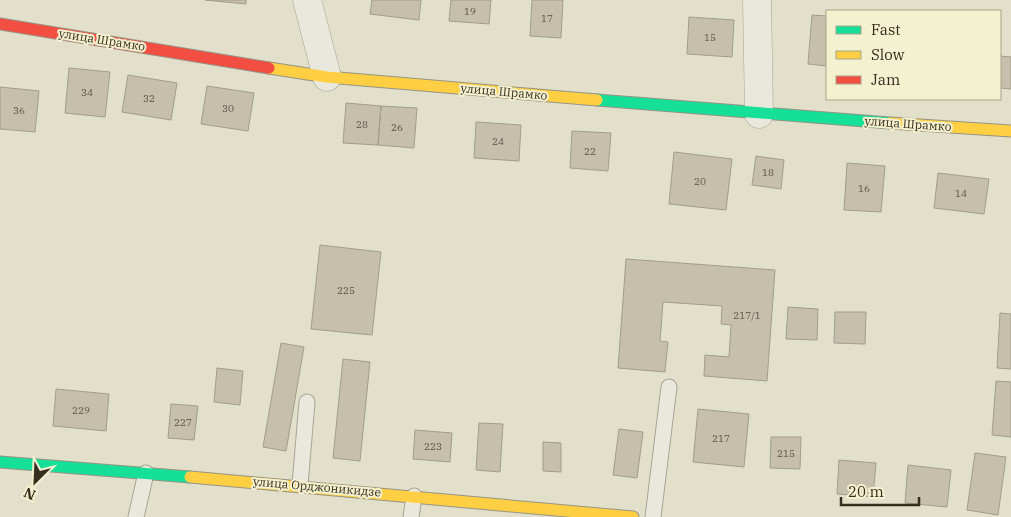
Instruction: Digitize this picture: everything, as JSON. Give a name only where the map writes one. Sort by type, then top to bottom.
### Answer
[{"type":"street","points":[[308,0],[327,77]]},
{"type":"street","points":[[757,0],[759,114]]},
{"type":"street","name":"улица Шрамко","points":[[0,24],[327,77],[759,114],[1011,132]]},
{"type":"street","name":"улица Орджоникидзе","points":[[0,462],[300,485],[633,517]]},
{"type":"lane","points":[[653,517],[669,386]]},
{"type":"lane","points":[[300,485],[307,402]]},
{"type":"lane","points":[[136,517],[146,473]]},
{"type":"lane","points":[[411,517],[414,496]]},
{"type":"building","points":[[205,0],[246,0],[246,4]]},
{"type":"building","points":[[372,0],[421,0],[419,20],[370,14]]},
{"type":"building","points":[[451,0],[491,0],[489,24],[449,21]]},
{"type":"building","points":[[532,0],[563,0],[561,38],[530,36]]},
{"type":"building","points":[[812,15],[826,16],[826,66],[808,64]]},
{"type":"building","points":[[689,17],[734,20],[732,57],[687,54]]},
{"type":"building","points":[[1001,56],[1011,57],[1011,89],[1001,88]]},
{"type":"building","points":[[69,68],[110,72],[105,117],[65,113]]},
{"type":"building","points":[[128,75],[177,83],[171,120],[122,112]]},
{"type":"building","points":[[207,86],[254,93],[248,131],[201,124]]},
{"type":"building","points":[[0,87],[39,91],[35,132],[0,129]]},
{"type":"building","points":[[346,103],[381,106],[378,145],[343,143]]},
{"type":"building","points":[[381,106],[417,108],[414,148],[378,145]]},
{"type":"building","points":[[476,122],[521,125],[519,161],[474,158]]},
{"type":"building","points":[[572,131],[611,133],[608,171],[570,168]]},
{"type":"building","points":[[674,152],[732,159],[726,210],[669,204]]},
{"type":"building","points":[[756,156],[784,160],[781,189],[752,185]]},
{"type":"building","points":[[847,163],[885,166],[881,212],[844,210]]},
{"type":"building","points":[[938,173],[989,179],[984,214],[934,208]]},
{"type":"building","points":[[320,245],[381,252],[372,335],[311,329]]},
{"type":"building","points":[[626,259],[775,270],[767,381],[704,376],[705,355],[729,357],[731,325],[721,324],[722,306],[663,302],[660,341],[668,342],[665,372],[618,368]]},
{"type":"building","points":[[788,307],[818,309],[817,340],[786,339]]},
{"type":"building","points":[[835,312],[866,312],[865,344],[834,343]]},
{"type":"building","points":[[1000,313],[1011,314],[1011,369],[997,368]]},
{"type":"building","points":[[281,343],[304,347],[286,451],[263,447]]},
{"type":"building","points":[[343,359],[370,362],[360,461],[333,458]]},
{"type":"building","points":[[217,368],[243,371],[240,405],[214,402]]},
{"type":"building","points":[[996,381],[1011,382],[1011,437],[992,435]]},
{"type":"building","points":[[56,389],[109,394],[106,431],[53,426]]},
{"type":"building","points":[[171,404],[198,406],[194,440],[168,438]]},
{"type":"building","points":[[698,409],[749,414],[744,467],[693,462]]},
{"type":"building","points":[[479,423],[503,424],[500,472],[476,470]]},
{"type":"building","points":[[619,429],[643,432],[637,478],[613,475]]},
{"type":"building","points":[[415,430],[452,433],[450,462],[413,459]]},
{"type":"building","points":[[771,437],[801,437],[800,469],[770,468]]},
{"type":"building","points":[[543,442],[561,443],[561,472],[543,471]]},
{"type":"building","points":[[975,453],[1006,457],[998,515],[967,510]]},
{"type":"building","points":[[839,460],[876,463],[873,497],[837,494]]},
{"type":"building","points":[[908,465],[951,470],[947,507],[905,503]]},
{"type":"traffic: fast","points":[[597,100],[890,123]]},
{"type":"traffic: fast","points":[[0,462],[190,477]]},
{"type":"traffic: slow","points":[[269,68],[327,77],[597,100]]},
{"type":"traffic: slow","points":[[890,123],[1011,131]]},
{"type":"traffic: slow","points":[[190,477],[633,517]]},
{"type":"traffic: jam","points":[[0,24],[269,68]]}]
